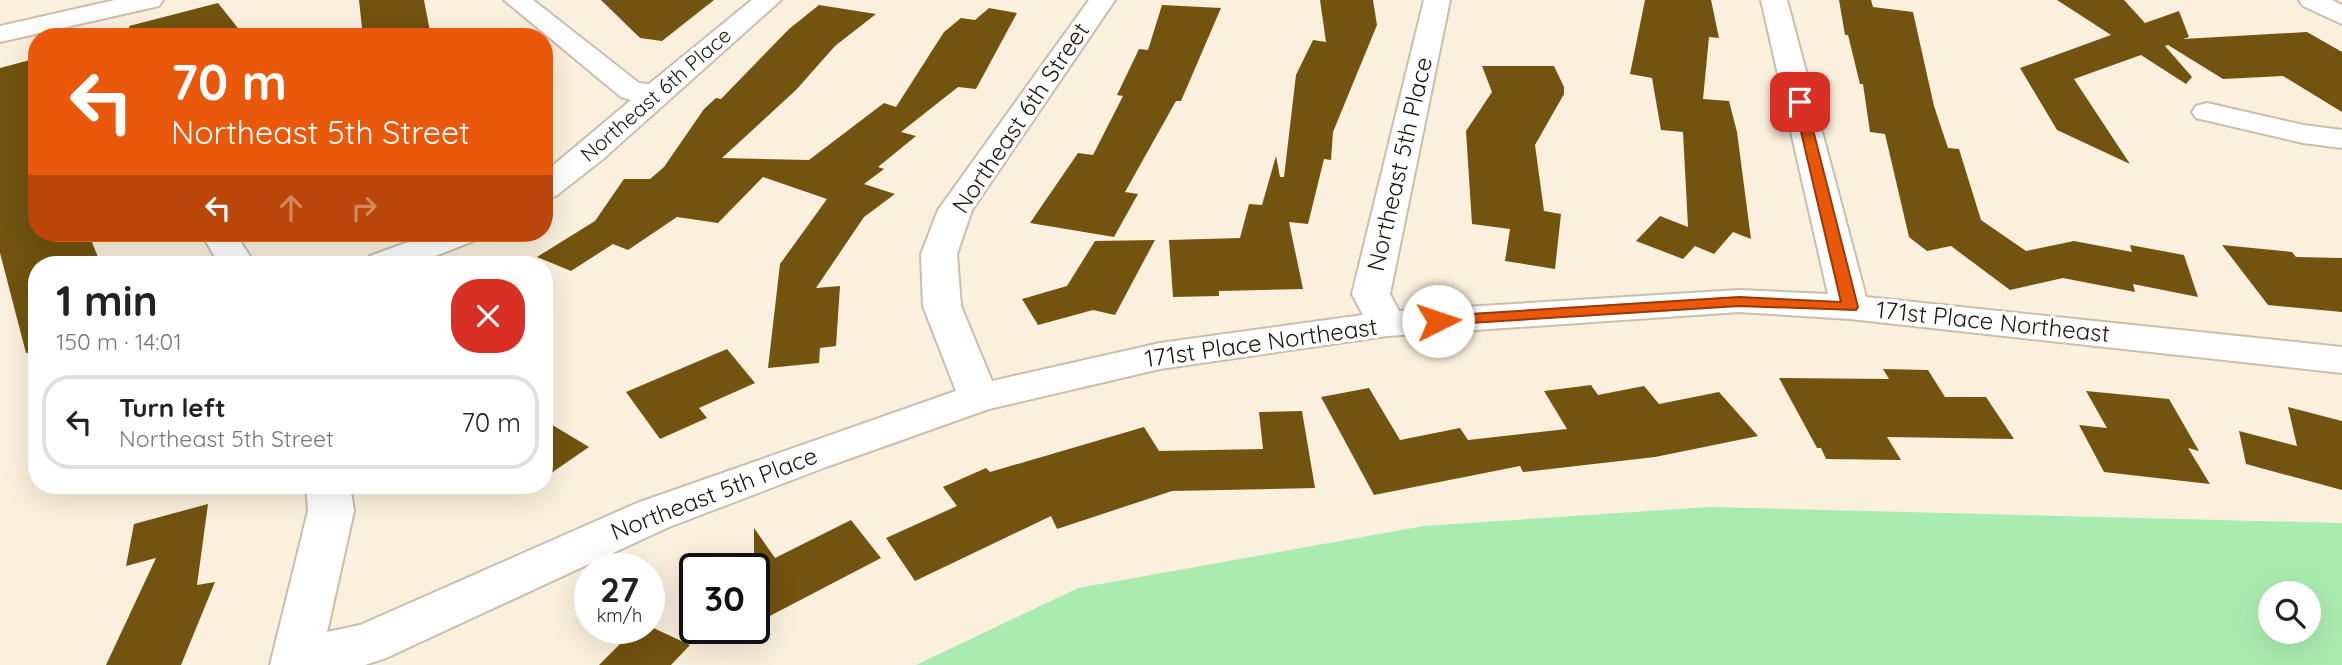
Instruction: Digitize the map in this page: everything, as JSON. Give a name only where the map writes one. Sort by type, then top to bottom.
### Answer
[{"type":"street","points":[[63,28],[95,25],[150,0]]},
{"type":"street","points":[[517,0],[552,28]]},
{"type":"street","name":"Northeast 6th Place","points":[[553,182],[592,152],[655,94],[768,0]]},
{"type":"street","name":"Northeast 6th Street","points":[[979,398],[942,306],[939,254],[956,211],[1102,0]]},
{"type":"street","name":"Northeast 5th Place","points":[[1387,324],[1371,294],[1437,0]]},
{"type":"street","points":[[1774,0],[1850,307]]},
{"type":"street","points":[[2312,0],[2342,16]]},
{"type":"street","points":[[553,29],[631,91],[655,94]]},
{"type":"street","points":[[0,34],[28,31]]},
{"type":"street","points":[[2207,112],[2303,134],[2342,139]]},
{"type":"street","points":[[404,256],[440,242]]},
{"type":"street","name":"171st Place Northeast","points":[[979,398],[1160,356],[1387,324],[1739,302],[1850,307],[2342,360]]},
{"type":"street","name":"Northeast 5th Place","points":[[296,662],[368,644],[653,515],[979,398]]},
{"type":"street","points":[[296,662],[331,510],[329,494]]},
{"type":"green space","points":[[1709,507],[2342,523],[2342,665],[916,665],[1078,588],[1424,526]]},
{"type":"building","points":[[359,0],[424,0],[429,28],[362,28]]},
{"type":"building","points":[[601,0],[714,0],[662,41],[640,38]]},
{"type":"building","points":[[1320,0],[1373,0],[1377,25],[1333,132],[1331,160],[1324,159],[1308,224],[1289,222],[1303,289],[1219,291],[1219,296],[1173,297],[1169,240],[1240,238],[1249,204],[1262,205],[1276,156],[1280,177],[1284,177],[1296,75],[1313,40],[1326,42]]},
{"type":"building","points":[[1645,0],[1711,0],[1719,38],[1709,37],[1703,99],[1729,101],[1737,132],[1751,239],[1733,232],[1714,254],[1695,246],[1683,259],[1636,241],[1660,216],[1688,227],[1683,132],[1661,130],[1652,78],[1630,74]]},
{"type":"building","points":[[1839,0],[1871,0],[1873,7],[1913,12],[1934,106],[1948,148],[1959,149],[1981,220],[2026,251],[2074,241],[2132,252],[2130,245],[2184,255],[2198,297],[2133,284],[2135,292],[2063,278],[2010,290],[1951,246],[1927,251],[1909,237],[1885,134],[1870,132],[1863,84],[1860,84],[1848,35],[1845,35]]},
{"type":"building","points":[[2057,0],[2124,0],[2145,23],[2179,11],[2189,37],[2183,39],[2307,32],[2342,52],[2342,112],[2283,76],[2223,79],[2168,45],[2165,46],[2192,77],[2186,84],[2141,55],[2074,79],[2130,164],[2057,130],[2020,68],[2111,35]]},
{"type":"building","points":[[218,3],[238,28],[129,28]]},
{"type":"building","points":[[819,5],[876,14],[835,46],[796,90],[722,158],[809,160],[884,103],[896,107],[944,32],[961,18],[975,20],[989,8],[1017,13],[976,89],[958,87],[901,132],[916,136],[878,167],[884,169],[864,184],[895,194],[864,217],[816,288],[840,286],[836,346],[820,348],[819,363],[768,368],[780,264],[827,199],[763,177],[718,223],[677,217],[628,250],[613,244],[571,271],[553,264],[553,256],[539,256],[595,221],[624,179],[650,179],[664,167],[704,109],[716,98],[721,99],[789,29]]},
{"type":"building","points":[[1162,5],[1221,8],[1181,101],[1176,101],[1125,192],[1138,194],[1114,237],[1030,223],[1078,153],[1093,155],[1123,96],[1117,95],[1139,49],[1148,50]]},
{"type":"building","points":[[28,61],[28,242],[92,242],[98,256],[28,256],[26,353],[0,253],[0,68]]},
{"type":"building","points":[[1482,66],[1554,66],[1564,87],[1564,94],[1535,145],[1544,211],[1561,214],[1555,269],[1505,261],[1510,229],[1472,224],[1466,131],[1492,92]]},
{"type":"building","points":[[1155,240],[1115,315],[1093,310],[1038,325],[1022,299],[1067,286],[1095,241]]},
{"type":"building","points":[[2222,245],[2292,252],[2296,257],[2342,258],[2342,312],[2268,305]]},
{"type":"building","points":[[727,349],[755,383],[699,408],[707,418],[660,439],[626,392]]},
{"type":"building","points":[[1883,369],[1928,370],[1945,397],[1986,397],[2014,439],[1887,437],[1901,460],[1826,459],[1821,448],[1817,448],[1779,378],[1889,379]]},
{"type":"building","points":[[1591,385],[1598,395],[1644,386],[1659,404],[1719,392],[1758,436],[1655,457],[1523,472],[1520,466],[1374,495],[1321,397],[1369,388],[1400,440],[1460,428],[1468,440],[1567,429],[1544,391]]},
{"type":"building","points":[[2086,391],[2169,399],[2199,451],[2188,448],[2210,484],[2104,472],[2079,425],[2107,428]]},
{"type":"building","points":[[2288,407],[2342,421],[2342,490],[2246,464],[2239,431],[2297,446]]},
{"type":"building","points":[[1302,411],[1315,488],[1172,491],[1057,529],[1051,516],[915,581],[886,538],[957,506],[943,487],[986,468],[990,472],[1144,427],[1159,451],[1263,449],[1259,412]]},
{"type":"building","points":[[553,425],[589,447],[553,472]]},
{"type":"building","points":[[208,504],[197,585],[215,582],[181,665],[106,665],[156,558],[126,566],[134,524]]},
{"type":"building","points":[[851,520],[881,558],[770,616],[770,553],[754,553],[754,528],[775,558]]},
{"type":"building","points":[[665,633],[679,640],[679,644],[690,645],[671,665],[599,665],[620,644],[665,644]]},
{"type":"route","points":[[1438,321],[1615,307],[1739,302],[1850,307],[1800,102]]}]
